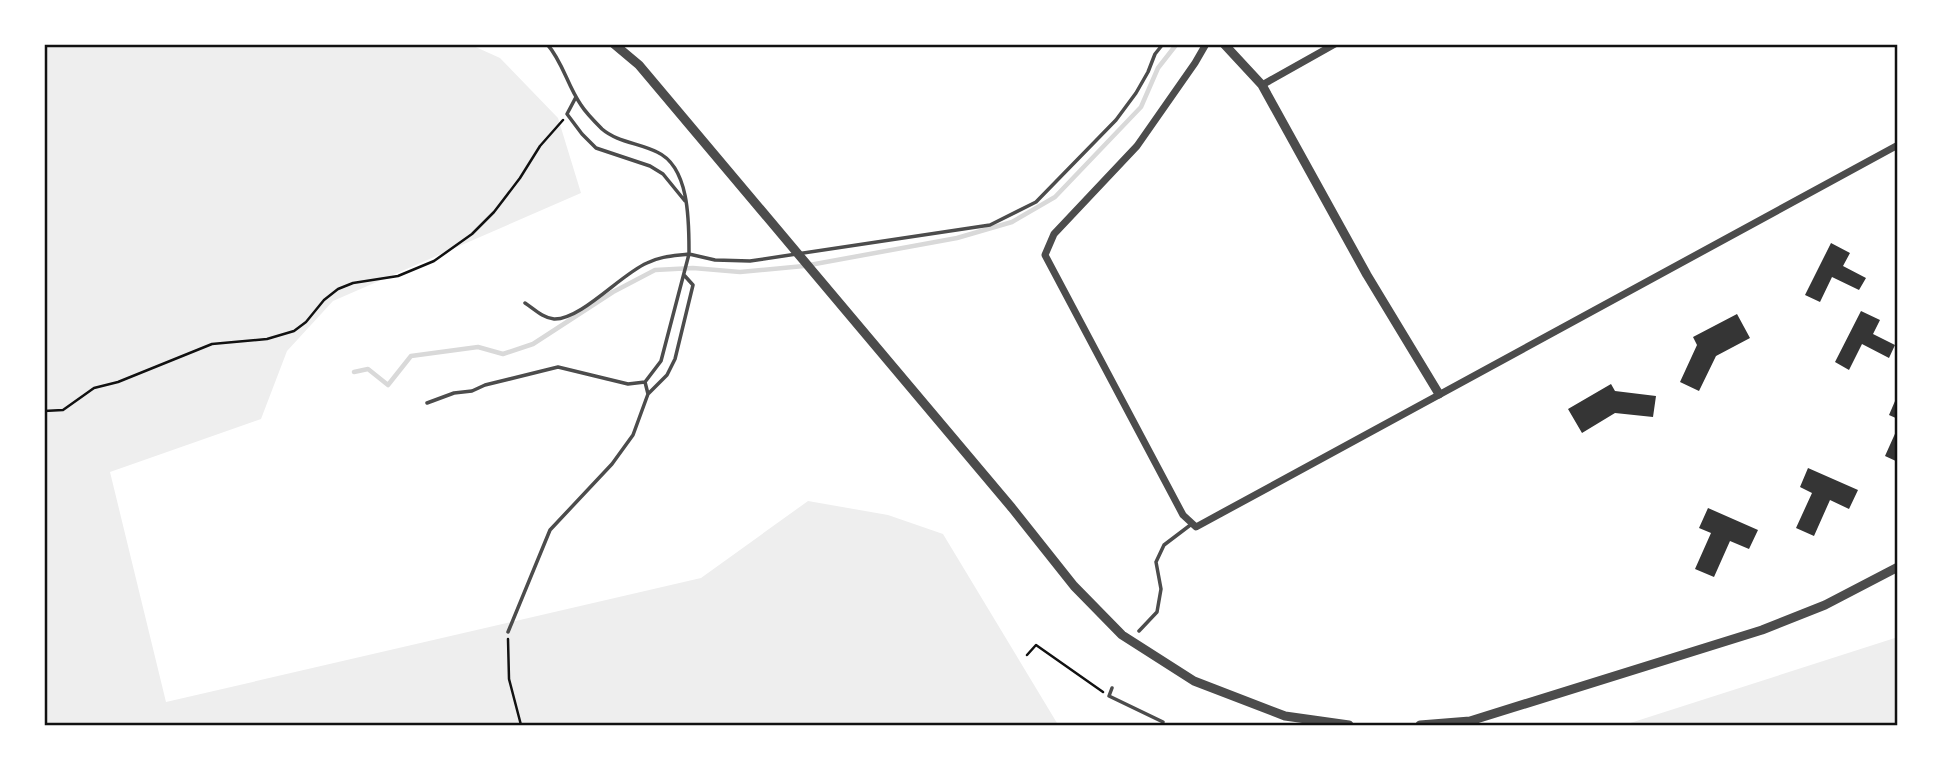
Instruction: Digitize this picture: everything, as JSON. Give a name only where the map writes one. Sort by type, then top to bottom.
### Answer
[{"type":"street","points":[[614,44],[639,65],[1012,508],[1074,586],[1122,635],[1194,681],[1285,716],[1349,725]]},
{"type":"street","points":[[1206,44],[1137,146],[1054,234],[1045,256],[1183,515],[1196,527],[1898,145]]},
{"type":"street","points":[[1224,44],[1262,85],[1367,275],[1439,394]]},
{"type":"street","points":[[1262,85],[1335,44]]},
{"type":"street","points":[[1420,725],[1470,721],[1762,630],[1825,605],[1898,567]]},
{"type":"lane","points":[[427,403],[508,378],[558,367],[628,384],[645,382],[661,361],[689,254],[689,215],[677,170],[658,152],[626,142],[604,131],[580,105],[558,56],[547,44]]},
{"type":"lane","points":[[525,303],[545,317],[555,319],[566,316],[580,310],[644,264],[662,257],[689,254],[715,260],[750,261],[990,225],[1036,202],[1116,120],[1136,93],[1155,54],[1163,44]]},
{"type":"lane","points":[[576,96],[567,114],[596,148],[650,166],[663,174],[686,202]]},
{"type":"lane","points":[[508,632],[550,530],[612,464],[633,435],[648,394],[667,375],[675,359],[693,285],[684,275]]},
{"type":"lane","points":[[645,382],[648,394]]},
{"type":"lane","points":[[1139,631],[1157,612],[1161,589],[1156,562],[1164,545],[1192,523]]},
{"type":"lane","points":[[1112,688],[1109,696],[1163,722],[1162,725]]},
{"type":"path","points":[[44,411],[63,410],[94,388],[118,382],[212,344],[267,339],[288,334],[306,322],[324,300],[338,289],[353,283],[398,276],[434,261],[472,234],[494,212],[540,146],[569,116]]},
{"type":"path","points":[[508,632],[509,679],[522,725]]},
{"type":"path","points":[[1027,655],[1036,645],[1109,696]]},
{"type":"shaded area","points":[[44,44],[469,44],[500,58],[558,118],[581,193],[333,301],[287,351],[261,419],[110,472],[166,702],[701,578],[808,501],[888,515],[943,534],[1057,723],[1061,725],[44,725]]},
{"type":"shaded area","points":[[1898,637],[1898,725],[1624,725]]},
{"type":"building","points":[[1831,243],[1850,253],[1843,266],[1866,278],[1859,290],[1832,277],[1820,302],[1805,295]]},
{"type":"building","points":[[1861,311],[1880,320],[1873,334],[1895,345],[1889,358],[1862,344],[1849,370],[1835,362]]},
{"type":"building","points":[[1737,314],[1750,338],[1716,356],[1699,391],[1680,382],[1697,345],[1693,337]]},
{"type":"building","points":[[1611,384],[1615,391],[1656,396],[1653,417],[1615,413],[1582,433],[1568,409]]},
{"type":"building","points":[[1898,394],[1898,419],[1889,415]]},
{"type":"building","points":[[1898,427],[1898,462],[1885,456]]},
{"type":"building","points":[[1808,468],[1858,490],[1849,509],[1830,500],[1814,536],[1796,528],[1812,493],[1800,487]]},
{"type":"building","points":[[1708,508],[1758,530],[1749,549],[1730,541],[1714,577],[1695,569],[1711,533],[1699,528]]},
{"type":"waterway","points":[[354,372],[368,369],[388,385],[411,356],[478,347],[503,354],[533,344],[613,292],[655,270],[693,268],[740,272],[804,266],[957,238],[1012,222],[1055,197],[1141,107],[1158,68],[1176,45]]}]
